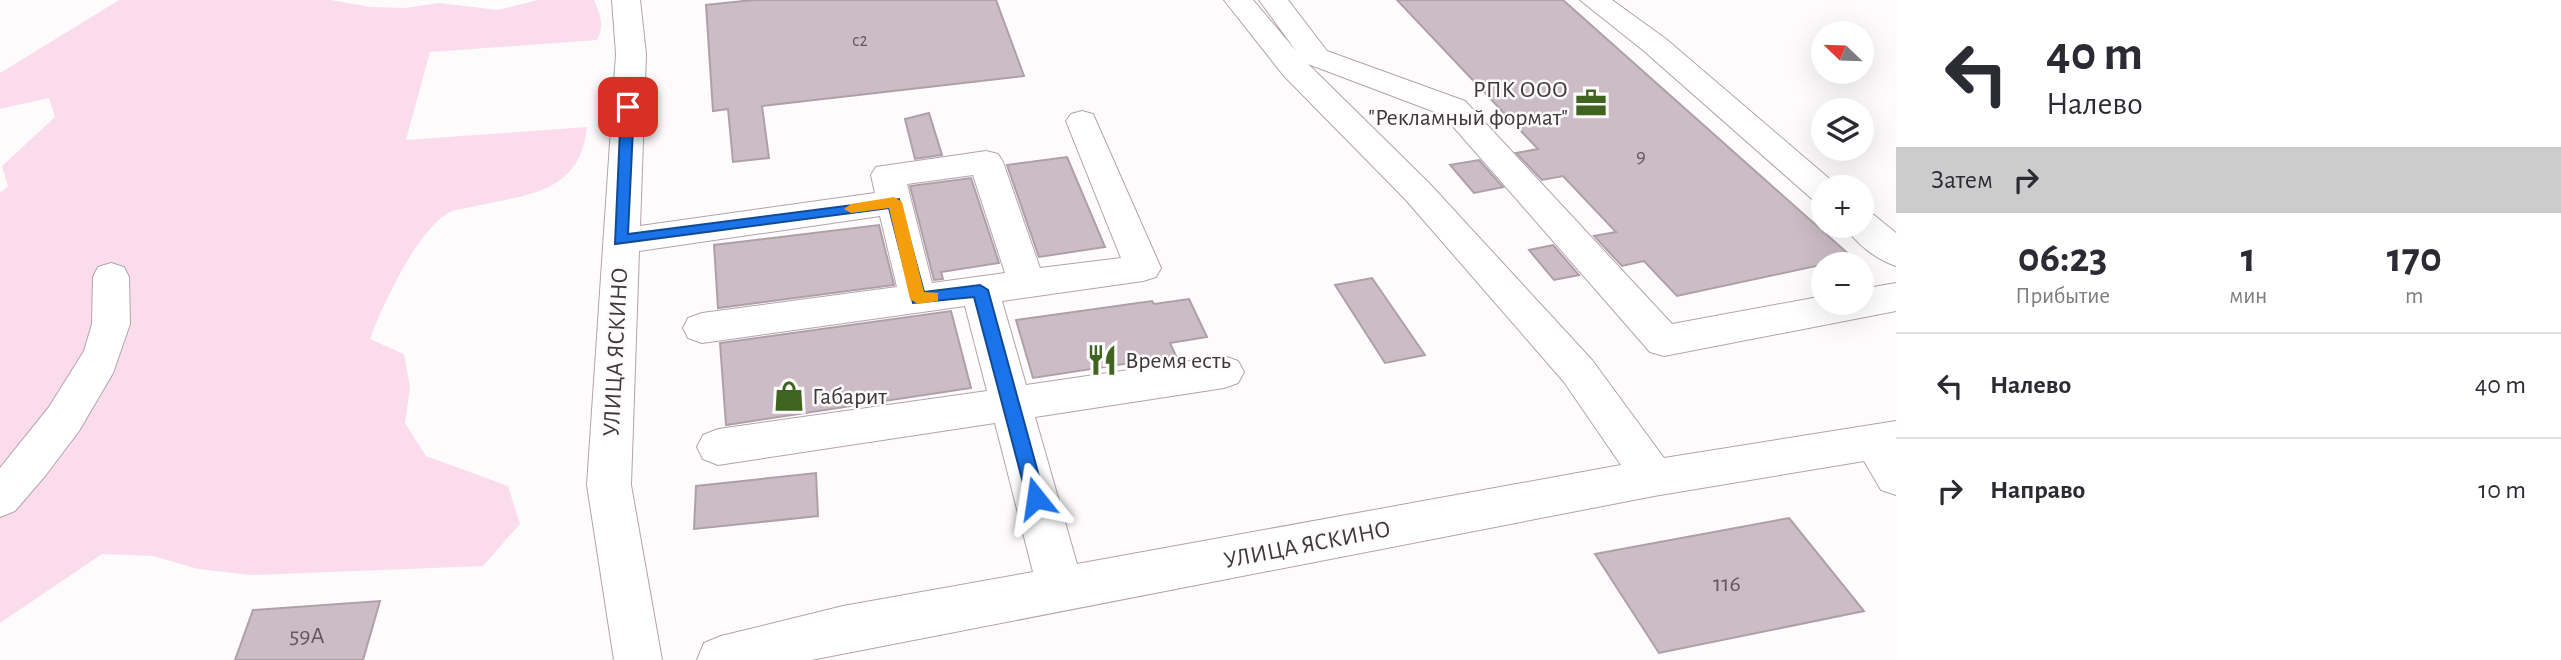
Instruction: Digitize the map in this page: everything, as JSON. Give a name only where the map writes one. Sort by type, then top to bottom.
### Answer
[{"type":"street","name":"УЛИЦА ЯСКИНО","points":[[626,0],[631,54],[609,485],[639,660]]},
{"type":"street","points":[[1238,0],[1295,69],[1417,191],[1578,371],[1654,478]]},
{"type":"street","points":[[1273,0],[1315,57],[1454,108],[1664,341],[1896,297]]},
{"type":"street","points":[[1594,0],[1655,45],[1811,180]]},
{"type":"street","points":[[702,328],[1143,268],[1082,121]]},
{"type":"street","points":[[918,299],[888,175],[986,162],[1027,284]]},
{"type":"street","points":[[620,241],[894,202]]},
{"type":"street","points":[[1874,234],[1896,253]]},
{"type":"street","points":[[0,498],[26,469],[85,387],[110,332],[111,277]]},
{"type":"street","points":[[980,290],[1061,591]]},
{"type":"street","points":[[718,447],[1224,372]]},
{"type":"street","name":"УЛИЦА ЯСКИНО","points":[[721,660],[844,629],[1061,591],[1654,478],[1889,452]]},
{"type":"shaded area","points":[[119,0],[331,0],[370,7],[405,8],[439,3],[498,10],[538,0],[594,0],[601,24],[597,40],[430,52],[406,140],[587,127],[582,149],[574,166],[563,178],[549,187],[515,198],[453,211],[438,221],[402,269],[370,339],[404,354],[410,387],[405,423],[426,456],[508,486],[520,524],[483,566],[251,575],[198,569],[153,556],[102,554],[0,623],[0,193],[8,186],[2,166],[55,117],[49,98],[0,109],[0,73]]},
{"type":"building","points":[[753,0],[996,0],[1024,76],[762,106],[769,158],[733,162],[728,109],[713,111],[706,5]]},
{"type":"building","points":[[1397,0],[1563,0],[1811,221],[1811,238],[1831,238],[1846,252],[1811,252],[1811,267],[1677,296],[1644,261],[1622,266],[1594,236],[1616,232],[1563,176],[1542,180],[1516,153],[1538,149]]},
{"type":"building","points":[[929,113],[942,155],[915,159],[905,119]]},
{"type":"building","points":[[1067,157],[1105,247],[1039,257],[1007,165]]},
{"type":"building","points":[[1479,160],[1503,187],[1474,193],[1450,165]]},
{"type":"building","points":[[971,178],[999,263],[941,272],[943,279],[934,280],[910,186]]},
{"type":"building","points":[[879,225],[894,285],[718,308],[714,245]]},
{"type":"building","points":[[1553,245],[1579,275],[1554,280],[1529,250]]},
{"type":"building","points":[[1372,278],[1425,355],[1385,363],[1335,285]]},
{"type":"building","points":[[1189,299],[1207,337],[1170,343],[1176,356],[1033,378],[1016,320],[1152,301],[1154,304]]},
{"type":"building","points":[[951,311],[971,388],[726,425],[720,343]]},
{"type":"building","points":[[816,473],[818,516],[694,529],[696,486]]},
{"type":"building","points":[[1789,518],[1864,611],[1659,653],[1595,554]]},
{"type":"building","points":[[380,601],[363,660],[235,660],[253,610]]},
{"type":"slow traffic","points":[[851,209],[894,202],[918,299],[932,297]]},
{"type":"place","name":"РПК ООО \"Рекламный формат\"","points":[[1591,103]]},
{"type":"place","name":"Время есть","points":[[1102,360]]},
{"type":"place","name":"Габарит","points":[[789,396]]},
{"type":"route","points":[[628,107],[620,241],[894,202],[918,299],[980,290],[1036,498]]}]
